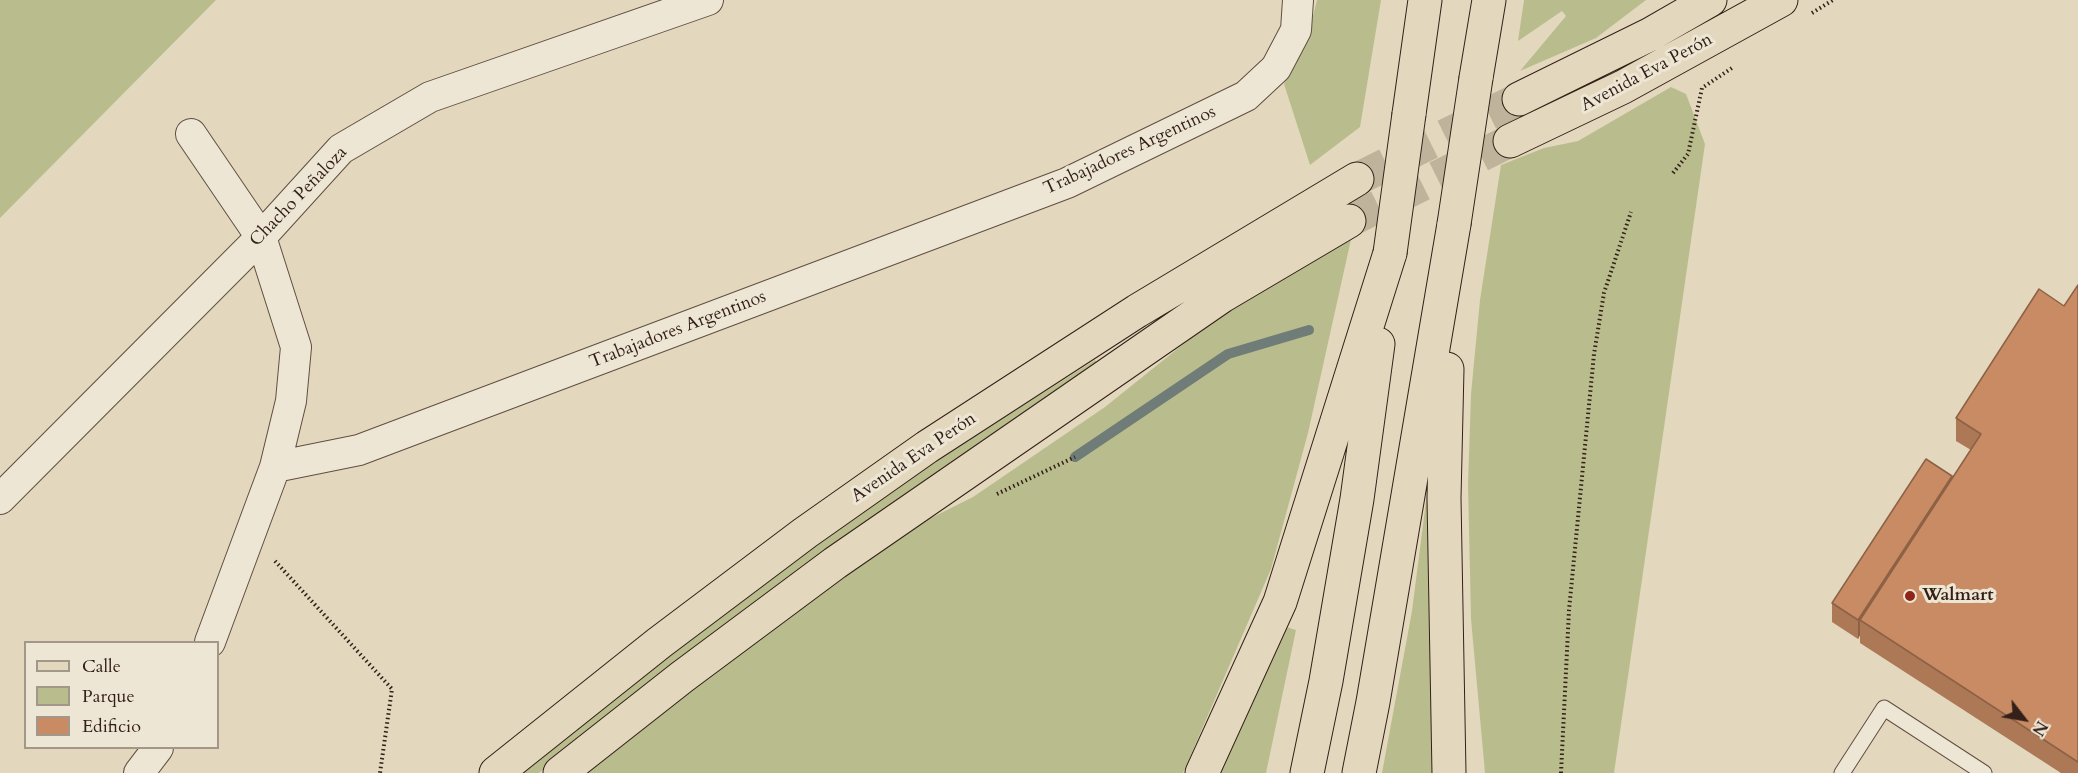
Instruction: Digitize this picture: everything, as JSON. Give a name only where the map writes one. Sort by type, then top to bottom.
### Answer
[{"type":"main road","points":[[1307,773],[1326,681],[1357,500],[1425,0]]},
{"type":"main road","points":[[1359,773],[1454,224],[1489,0]]},
{"type":"main road","name":"Avenida Eva Perón","points":[[1519,99],[1651,34],[1710,0]]},
{"type":"main road","name":"Avenida Eva Perón","points":[[1510,141],[1643,76],[1792,9]]},
{"type":"main road","name":"Avenida Eva Perón","points":[[496,773],[804,533],[927,447],[1147,306],[1357,178]]},
{"type":"main road","points":[[560,773],[682,677],[835,563],[1203,309],[1349,221]]},
{"type":"main road","points":[[1449,773],[1444,498],[1447,357],[1454,224]]},
{"type":"main road","points":[[1202,773],[1280,602],[1390,253]]},
{"type":"main road","points":[[1449,689],[1465,773]]},
{"type":"street","name":"Chacho Peñaloza","points":[[0,499],[261,237],[341,149],[430,97],[708,0]]},
{"type":"street","name":"Trabajadores Argentinos","points":[[274,467],[359,450],[1067,183],[1246,96],[1276,68],[1296,30],[1298,0]]},
{"type":"street","points":[[191,134],[261,237],[296,347],[291,401],[274,467],[210,641]]},
{"type":"street","points":[[140,773],[157,749]]},
{"type":"lane","points":[[1842,773],[1884,708],[1984,773]]},
{"type":"path","points":[[1792,9],[1833,0]]},
{"type":"path","points":[[1673,173],[1688,154],[1702,88],[1734,67]]},
{"type":"path","points":[[1561,773],[1570,598],[1594,354],[1604,293],[1631,212]]},
{"type":"path","points":[[250,534],[392,689],[380,773]]},
{"type":"green space","points":[[0,0],[216,0],[0,218]]},
{"type":"green space","points":[[1317,0],[1381,0],[1360,127],[1310,165],[1284,84],[1310,29]]},
{"type":"green space","points":[[1524,0],[1646,0],[1596,38],[1520,71],[1566,16],[1562,11],[1518,41]]},
{"type":"green space","points":[[1671,87],[1686,94],[1705,144],[1614,773],[1485,773],[1471,619],[1468,485],[1471,394],[1480,300],[1501,165],[1544,148],[1578,141]]},
{"type":"green space","points":[[1352,235],[1308,433],[1271,569],[1183,773],[580,773],[897,535],[973,497],[1105,407],[1227,309]]},
{"type":"green space","points":[[1095,360],[1099,365],[676,665],[539,773],[520,773],[670,655],[822,542],[933,463]]},
{"type":"green space","points":[[1431,462],[1437,773],[1382,773],[1412,611]]},
{"type":"green space","points":[[1286,627],[1296,630],[1266,773],[1219,773]]},
{"type":"building","points":[[2078,285],[2078,762],[1860,620],[1981,434],[1956,418],[2039,289],[2064,306]]},
{"type":"building","points":[[1926,459],[1952,476],[1858,620],[1832,603]]},
{"type":"waterway","points":[[1075,457],[1228,354],[1309,330]]},
{"type":"tunnel","points":[[1357,179],[1519,99]]},
{"type":"tunnel","points":[[1349,221],[1510,141]]},
{"type":"place","name":"Walmart","points":[[1910,596]]}]
